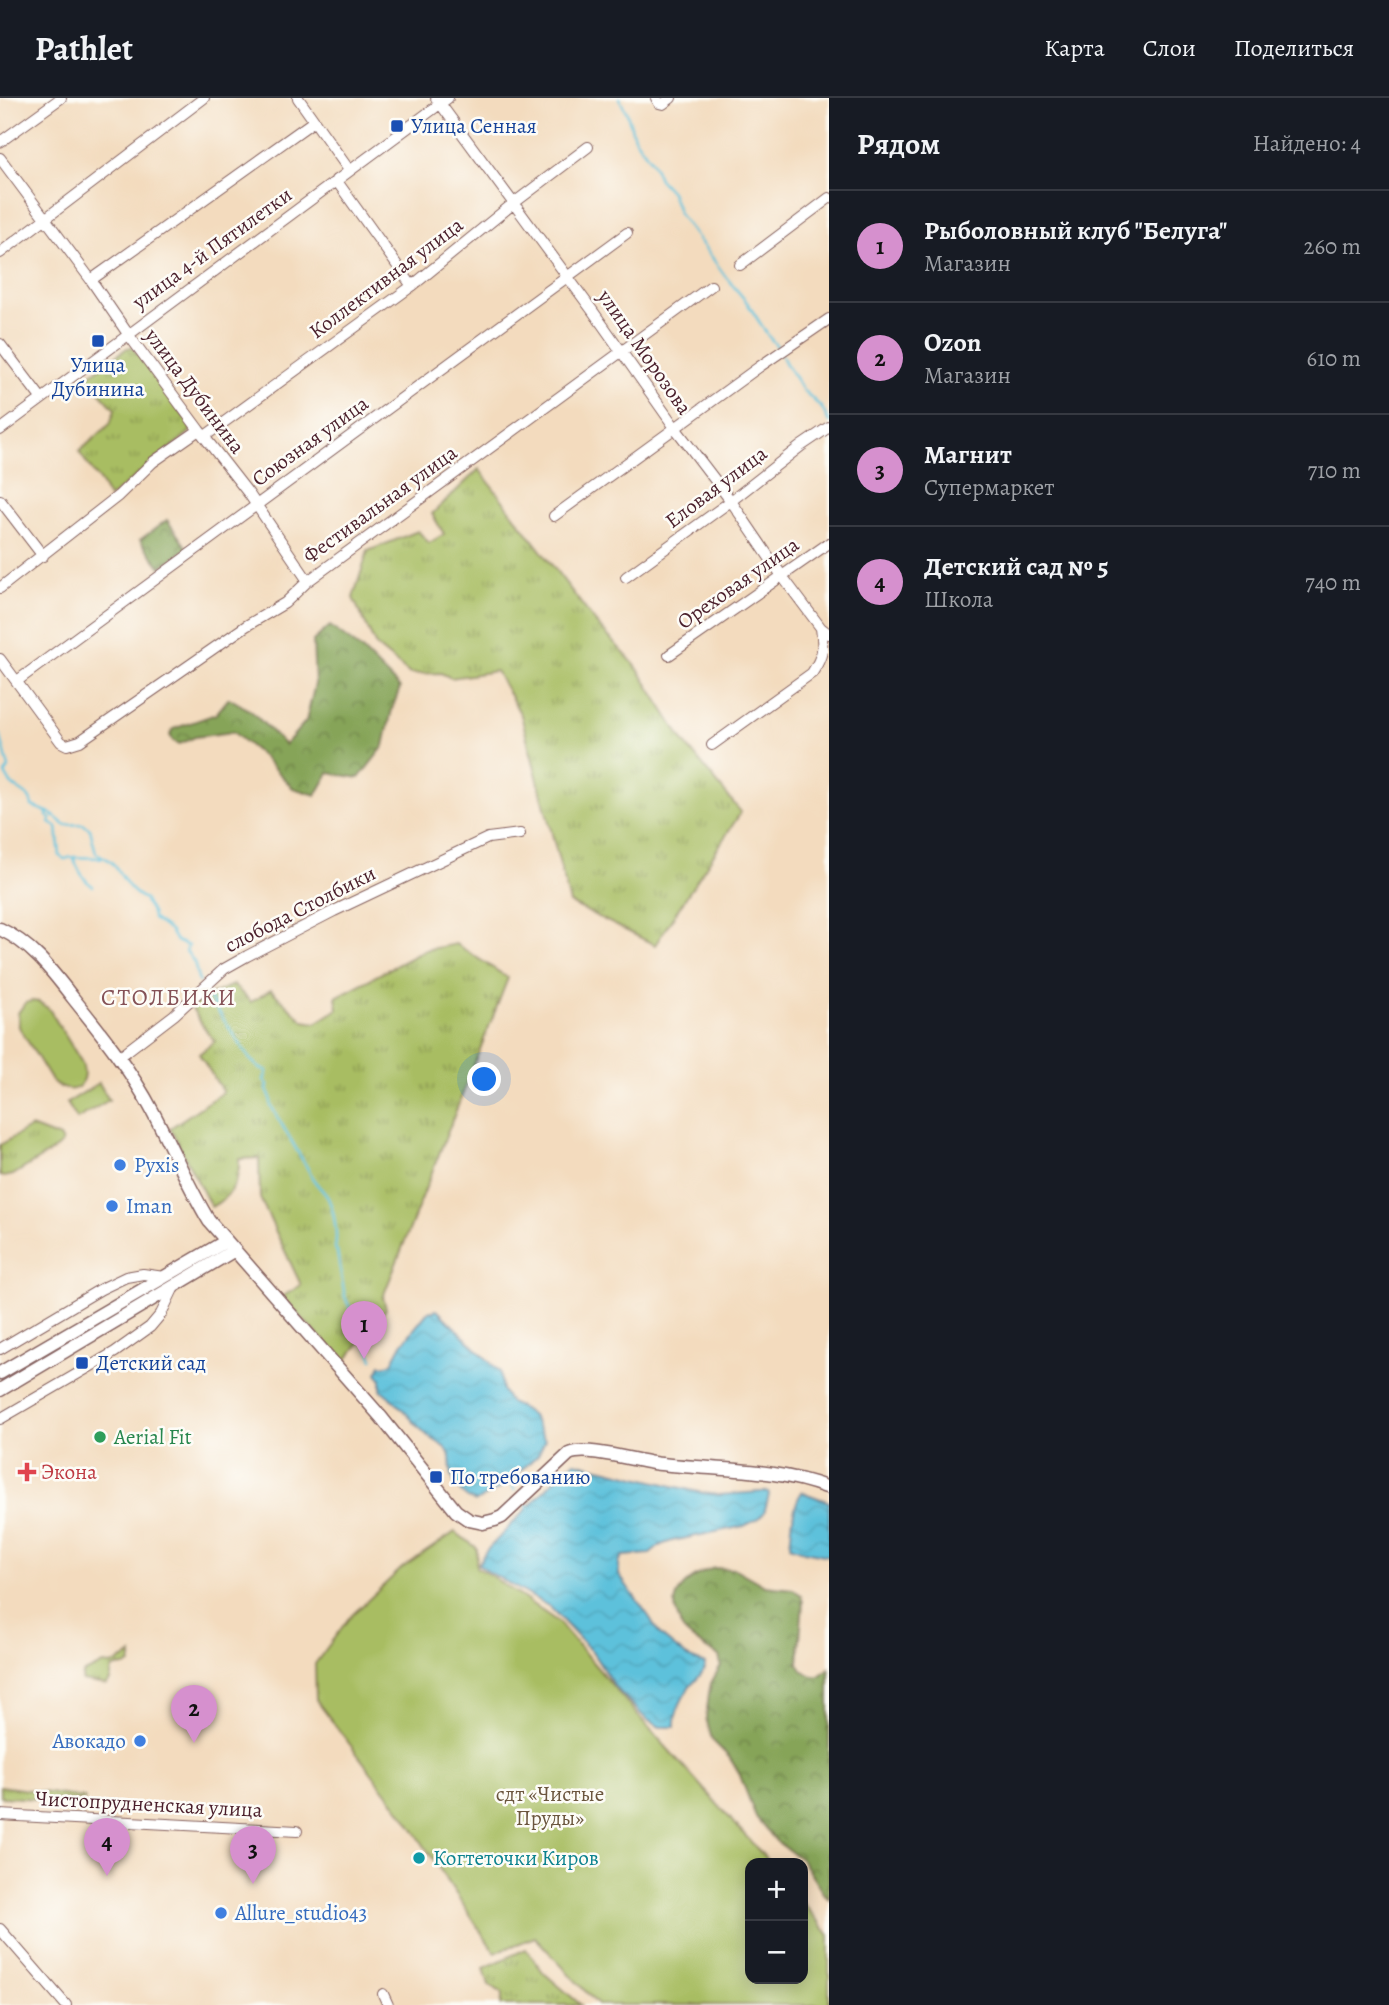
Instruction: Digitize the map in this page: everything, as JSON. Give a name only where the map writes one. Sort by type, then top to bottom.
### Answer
[{"type":"main road","points":[[0,929],[31,948],[119,1057],[151,1109],[209,1221],[381,1417],[446,1500],[469,1520],[489,1522],[502,1517],[569,1454],[582,1450],[654,1463],[752,1470],[829,1488]]},
{"type":"main road","points":[[0,1390],[229,1246]]},
{"type":"main road","points":[[0,1373],[169,1282]]},
{"type":"street","points":[[0,142],[61,98]]},
{"type":"street","points":[[0,253],[204,98]]},
{"type":"street","points":[[298,98],[349,170]]},
{"type":"street","points":[[656,98],[663,104],[671,98]]},
{"type":"street","name":"улица 4-й Пятилетки","points":[[0,430],[441,100]]},
{"type":"street","name":"улица Морозова","points":[[441,100],[676,429],[731,501],[782,576],[825,631]]},
{"type":"street","points":[[91,279],[314,121]]},
{"type":"street","name":"Коллективная улица","points":[[0,588],[118,496],[153,462],[202,433],[412,286],[588,147]]},
{"type":"street","name":"улица Дубинина","points":[[0,158],[256,504],[308,581]]},
{"type":"street","points":[[335,180],[412,286]]},
{"type":"street","points":[[740,265],[829,198]]},
{"type":"street","name":"Союзная улица","points":[[17,681],[626,233]]},
{"type":"street","name":"Фестивальная улица","points":[[17,681],[61,742],[67,745],[80,741],[246,626],[285,603],[308,581],[711,286]]},
{"type":"street","points":[[554,516],[829,319]]},
{"type":"street","points":[[0,344],[41,398]]},
{"type":"street","name":"Еловая улица","points":[[626,577],[827,428]]},
{"type":"street","points":[[0,500],[43,556]]},
{"type":"street","name":"Ореховая улица","points":[[669,655],[829,543]]},
{"type":"street","points":[[712,745],[812,673],[820,661],[825,631]]},
{"type":"street","points":[[0,659],[17,681]]},
{"type":"street","name":"слобода Столбики","points":[[119,1057],[174,1016],[224,969],[247,956],[334,911],[488,838],[520,834]]},
{"type":"street","points":[[0,1349],[126,1277],[143,1275],[169,1282],[161,1314],[150,1328],[115,1352],[0,1419]]},
{"type":"street","name":"Чистопрудненская улица","points":[[0,1815],[297,1831]]},
{"type":"street","points":[[0,1929],[66,2005]]},
{"type":"street","points":[[383,1994],[388,2005]]},
{"type":"green space","points":[[132,347],[191,426],[190,432],[109,498],[79,452],[110,424],[115,409],[86,378]]},
{"type":"green space","points":[[479,469],[596,623],[636,666],[683,741],[741,812],[655,945],[570,903],[521,715],[496,671],[451,678],[441,673],[410,674],[376,646],[353,598],[368,551],[418,531],[429,543],[444,534],[432,514]]},
{"type":"green space","points":[[167,520],[187,548],[161,567],[140,540]]},
{"type":"green space","points":[[330,626],[362,650],[400,688],[392,709],[384,746],[359,778],[329,773],[316,795],[293,788],[262,756],[233,732],[195,737],[180,744],[173,741],[170,735],[173,729],[216,714],[229,698],[251,711],[285,745],[306,721],[315,684],[313,641]]},
{"type":"green space","points":[[456,944],[508,978],[383,1297],[386,1309],[344,1363],[282,1297],[301,1285],[260,1198],[259,1158],[239,1159],[238,1175],[233,1188],[224,1199],[211,1207],[170,1128],[223,1092],[199,1054],[215,1041],[189,1004],[233,985],[251,1002],[271,990],[304,1021],[316,1023],[338,1009],[336,997],[425,950]]},
{"type":"green space","points":[[32,1001],[49,1009],[82,1063],[83,1079],[77,1088],[65,1089],[52,1081],[19,1027],[18,1013],[25,1003]]},
{"type":"green space","points":[[99,1083],[109,1100],[77,1119],[67,1103]]},
{"type":"green space","points":[[31,1127],[60,1138],[62,1143],[13,1175],[0,1176],[0,1145]]},
{"type":"green space","name":"сдт «Чистые Пруды»","points":[[455,1532],[477,1548],[476,1567],[558,1622],[766,1858],[745,1858],[745,1984],[808,1984],[808,1909],[829,1935],[829,2005],[598,2005],[535,1937],[495,1953],[406,1818],[316,1700],[315,1664],[349,1618],[402,1568]]},
{"type":"green space","points":[[714,1568],[735,1569],[765,1586],[793,1589],[801,1595],[803,1602],[798,1663],[804,1672],[812,1675],[819,1676],[829,1668],[829,1899],[808,1870],[808,1858],[800,1858],[776,1841],[756,1817],[739,1773],[729,1757],[712,1740],[706,1718],[711,1683],[721,1665],[719,1656],[683,1630],[675,1606],[679,1591],[699,1575]]},
{"type":"green space","points":[[132,1655],[130,1664],[112,1669],[110,1681],[106,1685],[82,1681],[83,1674]]},
{"type":"green space","points":[[0,1786],[85,1798],[85,1801],[0,1797]]},
{"type":"green space","points":[[526,1949],[544,1973],[581,2005],[501,2005],[503,1993],[489,1985],[484,1968]]},
{"type":"water","points":[[437,1310],[500,1372],[502,1390],[510,1403],[532,1416],[545,1440],[538,1455],[501,1488],[476,1502],[466,1497],[456,1485],[447,1450],[428,1436],[381,1390],[381,1378],[377,1373],[381,1365],[392,1363],[402,1344],[428,1312]]},
{"type":"water","points":[[575,1462],[702,1493],[719,1495],[768,1492],[764,1513],[744,1526],[672,1541],[661,1545],[650,1554],[623,1556],[619,1562],[619,1575],[660,1635],[687,1657],[705,1664],[681,1702],[675,1727],[660,1727],[647,1720],[615,1687],[592,1652],[550,1607],[478,1564],[486,1551],[567,1467]]},
{"type":"water","points":[[802,1492],[829,1502],[829,1556],[790,1546],[794,1511]]},
{"type":"waterway","points":[[619,98],[634,137],[652,162],[659,179],[671,192],[679,214],[746,301],[803,390],[822,408],[829,422]]},
{"type":"waterway","points":[[0,734],[9,768],[5,774],[11,784],[27,796],[32,806],[50,813],[65,825],[83,824],[90,829],[96,853],[111,862],[131,889],[145,899],[153,919],[170,931],[176,941],[188,946],[186,951],[194,962],[199,982]]},
{"type":"waterway","points":[[47,812],[50,823],[57,827],[60,856],[65,859],[73,857],[83,877],[93,886]]},
{"type":"waterway","points":[[73,857],[101,858]]},
{"type":"waterway","points":[[206,993],[250,1059],[259,1068],[267,1071],[264,1080],[268,1085],[271,1106],[313,1179],[328,1198],[335,1223],[335,1248],[345,1297],[373,1359]]},
{"type":"waterway","points":[[512,1486],[515,1490]]},
{"type":"waterway","points":[[526,1504],[529,1508]]},
{"type":"place","name":"Улица Сенная","points":[[397,126]]},
{"type":"place","name":"Улица Дубинина","points":[[98,341]]},
{"type":"place","name":"Pyxis","points":[[120,1165]]},
{"type":"place","name":"Iman","points":[[112,1206]]},
{"type":"place","name":"Рыболовный клуб \"Белуга\"","points":[[364,1359]]},
{"type":"place","name":"Детский сад","points":[[82,1363]]},
{"type":"place","name":"Aerial Fit","points":[[100,1437]]},
{"type":"place","name":"Экона","points":[[27,1472]]},
{"type":"place","name":"По требованию","points":[[436,1477]]},
{"type":"place","name":"Авокадо","points":[[140,1741]]},
{"type":"place","name":"Ozon","points":[[194,1743]]},
{"type":"place","name":"Когтеточки Киров","points":[[419,1858]]},
{"type":"place","name":"Детский сад № 5","points":[[107,1876]]},
{"type":"place","name":"Магнит","points":[[253,1884]]},
{"type":"place","name":"Allure_studio43","points":[[221,1913]]},
{"type":"district","name":"СТОЛБИКИ","points":[[169,997]]}]
